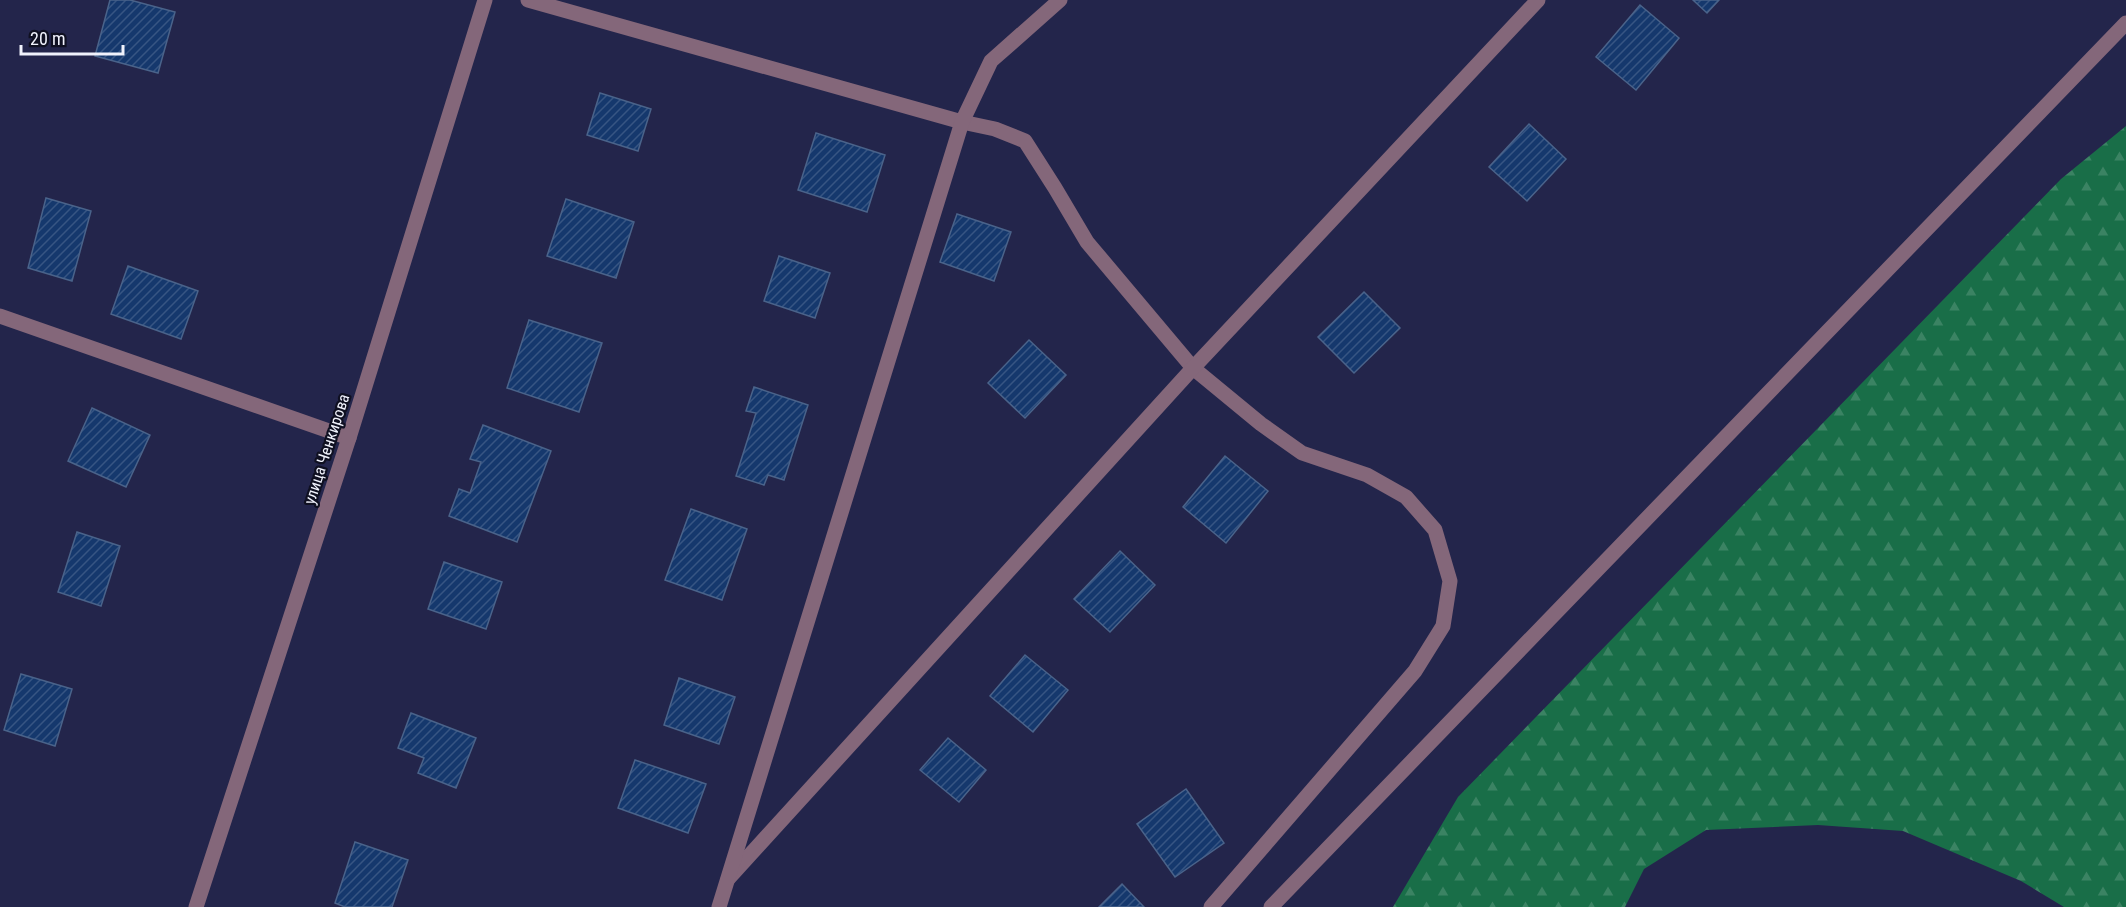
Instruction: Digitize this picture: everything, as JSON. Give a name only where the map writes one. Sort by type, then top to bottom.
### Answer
[{"type":"street","name":"улица Ченкирова","points":[[196,907],[349,438],[484,0]]},
{"type":"street","points":[[528,0],[962,122],[995,129],[1025,141],[1056,188],[1087,242],[1193,368],[1261,424],[1302,453],[1366,476],[1406,497],[1435,530],[1450,581],[1443,626],[1415,671],[1211,907]]},
{"type":"street","points":[[718,907],[962,122],[991,61],[1060,0]]},
{"type":"street","points":[[728,879],[1193,368],[1538,0]]},
{"type":"street","points":[[1270,907],[2126,22]]},
{"type":"street","points":[[0,316],[349,438]]},
{"type":"green space","points":[[2126,126],[2126,907],[2064,907],[2021,881],[1903,831],[1818,825],[1706,830],[1644,869],[1625,907],[1393,907],[1458,797],[2061,179]]},
{"type":"building","points":[[110,0],[130,0],[175,12],[158,73],[95,56]]},
{"type":"building","points":[[1693,0],[1719,0],[1707,13]]},
{"type":"building","points":[[1640,5],[1679,38],[1636,90],[1596,57]]},
{"type":"building","points":[[600,93],[651,109],[638,151],[587,135]]},
{"type":"building","points":[[1529,124],[1566,159],[1527,201],[1489,167]]},
{"type":"building","points":[[816,133],[885,155],[867,212],[798,190]]},
{"type":"building","points":[[46,198],[91,211],[72,281],[28,268]]},
{"type":"building","points":[[566,199],[634,222],[616,278],[547,256]]},
{"type":"building","points":[[957,214],[1011,232],[994,281],[940,262]]},
{"type":"building","points":[[779,256],[830,273],[815,318],[764,301]]},
{"type":"building","points":[[128,266],[198,291],[181,339],[111,314]]},
{"type":"building","points":[[1364,292],[1400,328],[1354,373],[1318,337]]},
{"type":"building","points":[[529,320],[602,343],[579,412],[507,388]]},
{"type":"building","points":[[1029,340],[1066,375],[1025,418],[988,383]]},
{"type":"building","points":[[754,387],[808,405],[784,480],[768,475],[764,485],[736,476],[756,413],[746,411]]},
{"type":"building","points":[[92,408],[150,435],[126,487],[68,461]]},
{"type":"building","points":[[483,425],[551,451],[517,542],[449,516],[459,489],[470,493],[481,462],[470,459]]},
{"type":"building","points":[[1225,456],[1268,491],[1226,543],[1183,507]]},
{"type":"building","points":[[691,509],[747,529],[722,600],[665,580]]},
{"type":"building","points":[[77,532],[120,546],[101,606],[58,592]]},
{"type":"building","points":[[1120,551],[1155,585],[1110,632],[1074,599]]},
{"type":"building","points":[[444,562],[502,582],[486,629],[428,609]]},
{"type":"building","points":[[1025,655],[1068,690],[1033,732],[990,696]]},
{"type":"building","points":[[21,674],[72,689],[55,746],[4,730]]},
{"type":"building","points":[[679,678],[735,697],[719,744],[664,725]]},
{"type":"building","points":[[411,713],[476,738],[456,788],[418,773],[424,758],[398,748]]},
{"type":"building","points":[[948,738],[986,770],[959,802],[920,770]]},
{"type":"building","points":[[635,760],[706,784],[688,833],[618,808]]},
{"type":"building","points":[[1186,789],[1224,843],[1175,877],[1137,824]]},
{"type":"building","points":[[355,842],[408,860],[392,907],[345,907],[335,903]]},
{"type":"building","points":[[1122,884],[1144,907],[1099,907]]}]
